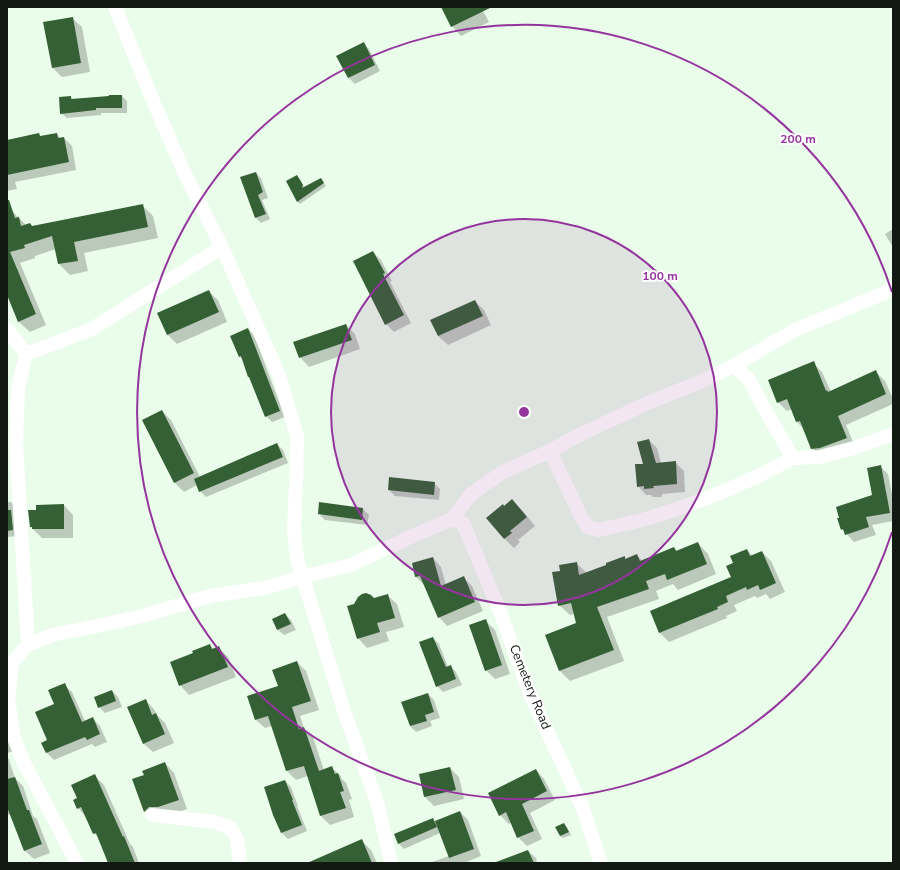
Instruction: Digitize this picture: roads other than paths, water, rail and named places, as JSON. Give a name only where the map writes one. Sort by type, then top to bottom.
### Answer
[{"type":"street","points":[[115,7],[184,172],[222,247],[279,375],[297,437],[294,529],[297,559],[344,711],[378,805],[391,863]]},
{"type":"street","points":[[26,354],[92,328],[222,247]]},
{"type":"street","points":[[77,863],[24,763],[14,738],[8,698],[12,663],[28,645],[52,635],[142,616],[210,596],[264,588],[351,565],[452,519],[471,494],[503,472],[550,451],[581,434],[650,402],[700,382],[733,366],[795,330],[882,294],[893,287]]},
{"type":"street","points":[[7,329],[26,354]]},
{"type":"street","points":[[26,354],[18,389],[16,443],[28,645]]},
{"type":"street","points":[[733,366],[749,378],[764,408],[793,458]]},
{"type":"street","points":[[550,451],[582,519],[588,527],[599,530],[643,520],[689,505],[758,476],[793,458],[820,457],[854,448],[893,434]]},
{"type":"street","name":"Cemetery Road","points":[[452,519],[464,523],[501,614],[529,692],[582,806],[600,863]]},
{"type":"street","points":[[152,815],[215,822],[230,828],[237,839],[240,863]]}]
